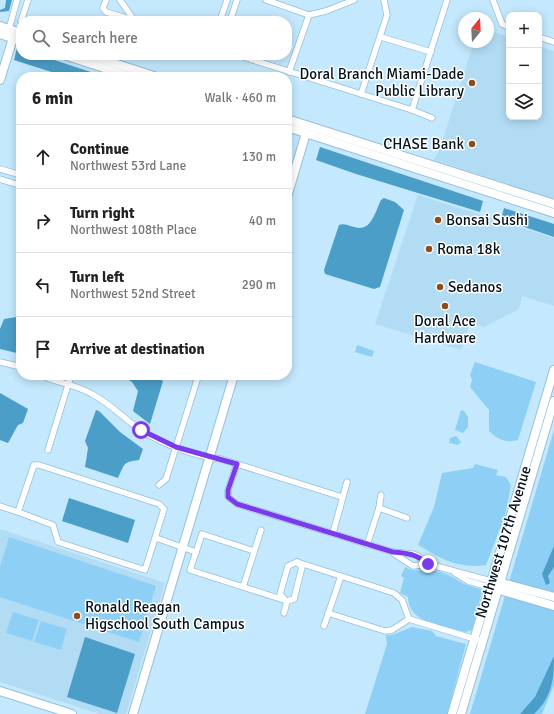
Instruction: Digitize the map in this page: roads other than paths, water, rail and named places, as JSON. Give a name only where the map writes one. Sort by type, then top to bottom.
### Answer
[{"type":"street","points":[[9,29],[17,0]]},
{"type":"street","points":[[23,16],[28,0]]},
{"type":"street","points":[[106,0],[103,8],[106,12],[119,16]]},
{"type":"street","points":[[120,0],[131,16]]},
{"type":"street","points":[[222,16],[227,0]]},
{"type":"street","points":[[232,16],[237,0]]},
{"type":"street","points":[[266,0],[309,15],[326,11],[354,0]]},
{"type":"street","points":[[361,94],[387,15],[384,0]]},
{"type":"street","points":[[412,110],[447,0]]},
{"type":"street","points":[[493,0],[502,24],[506,26]]},
{"type":"street","points":[[253,60],[290,72],[309,15]]},
{"type":"street","points":[[0,26],[16,33]]},
{"type":"street","points":[[0,34],[16,34]]},
{"type":"street","points":[[0,80],[16,37]]},
{"type":"street","points":[[381,37],[431,52]]},
{"type":"street","points":[[542,38],[554,42]]},
{"type":"street","points":[[79,60],[117,72]]},
{"type":"street","points":[[104,60],[142,72]]},
{"type":"street","points":[[292,73],[412,110],[432,118]]},
{"type":"street","points":[[292,122],[307,130],[554,213]]},
{"type":"street","points":[[292,128],[307,130],[554,204]]},
{"type":"street","points":[[292,180],[307,130]]},
{"type":"street","points":[[0,169],[16,174]]},
{"type":"street","points":[[0,179],[16,184]]},
{"type":"street","points":[[0,362],[16,366]]},
{"type":"street","name":"Northwest 107th Avenue","points":[[452,714],[554,370]]},
{"type":"street","points":[[53,380],[69,383],[107,402],[141,430],[176,447],[210,458],[221,458],[342,497]]},
{"type":"street","points":[[48,450],[70,380]]},
{"type":"street","points":[[160,485],[166,479],[197,380]]},
{"type":"street","points":[[133,714],[233,380]]},
{"type":"street","name":"Northwest 107th Avenue","points":[[461,714],[554,401]]},
{"type":"street","points":[[237,464],[228,490],[228,497],[237,504],[393,552],[418,556],[428,564],[454,572],[468,581],[554,597]]},
{"type":"street","points":[[0,506],[53,525],[58,542],[146,570],[164,509],[159,504],[39,465],[34,465],[18,512]]},
{"type":"street","points":[[333,533],[347,482]]},
{"type":"street","points":[[367,544],[379,508],[380,495]]},
{"type":"street","points":[[379,508],[408,518]]},
{"type":"street","points":[[243,587],[261,530]]},
{"type":"street","points":[[254,551],[202,534],[190,570],[287,601],[294,599],[302,568],[297,562]]},
{"type":"street","points":[[156,538],[196,552]]},
{"type":"street","points":[[393,552],[413,566],[428,564]]},
{"type":"street","points":[[406,562],[409,554]]},
{"type":"street","points":[[287,601],[280,594],[288,566],[297,562],[394,593],[402,600],[409,619]]},
{"type":"street","points":[[324,626],[341,576]]},
{"type":"street","points":[[499,586],[554,606]]},
{"type":"street","points":[[284,612],[287,601]]},
{"type":"street","points":[[328,613],[385,631],[392,630],[409,619]]},
{"type":"street","points":[[409,619],[483,642]]},
{"type":"street","points":[[0,691],[72,714]]},
{"type":"place","name":"Doral Branch Miami-Dade Public Library","points":[[472,83]]},
{"type":"place","name":"CHASE Bank","points":[[472,144]]},
{"type":"place","name":"Bonsai Sushi","points":[[438,220]]},
{"type":"place","name":"Roma 18k","points":[[429,249]]},
{"type":"place","name":"Sedanos","points":[[440,287]]},
{"type":"place","name":"Doral Ace Hardware","points":[[445,306]]},
{"type":"place","name":"Ronald Reagan Higschool South Campus","points":[[77,616]]}]
